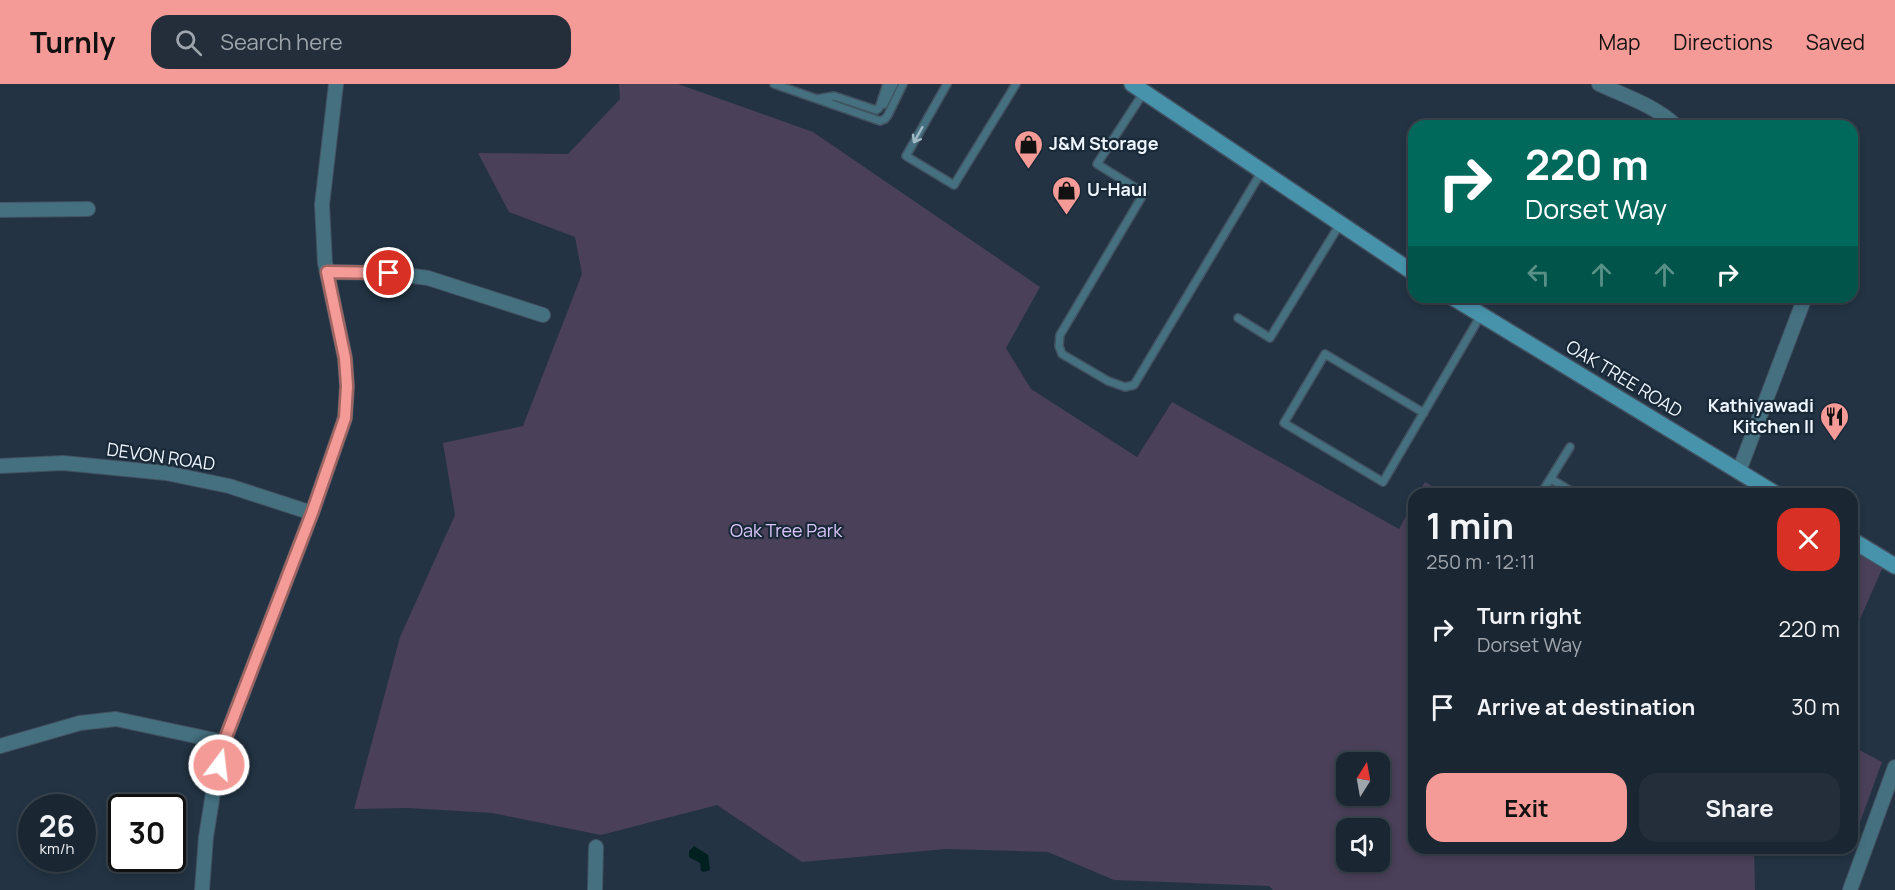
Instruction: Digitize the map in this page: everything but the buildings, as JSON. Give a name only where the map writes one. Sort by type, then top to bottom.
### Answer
[{"type":"main road","points":[[1138,88],[1408,269]]},
{"type":"main road","name":"OAK TREE ROAD","points":[[1462,303],[1764,488]]},
{"type":"main road","points":[[1858,544],[1895,566]]},
{"type":"street","points":[[202,890],[213,787],[224,742],[312,513],[345,418],[347,386],[345,358],[327,272],[322,205],[336,84]]},
{"type":"street","points":[[1599,84],[1670,120]]},
{"type":"street","points":[[0,210],[88,209]]},
{"type":"street","points":[[327,272],[389,273],[428,278],[543,315]]},
{"type":"street","points":[[1739,471],[1802,303]]},
{"type":"street","name":"DEVON ROAD","points":[[0,466],[63,463],[166,473],[229,486],[312,513]]},
{"type":"street","points":[[0,746],[80,723],[116,719],[224,742]]},
{"type":"street","points":[[1850,890],[1895,767]]},
{"type":"street","points":[[596,847],[596,890]]},
{"type":"lane","points":[[774,84],[880,121],[888,115],[903,84]]},
{"type":"lane","points":[[879,108],[887,84]]},
{"type":"lane","points":[[817,99],[834,96],[876,110],[888,97],[894,84]]},
{"type":"lane","points":[[947,84],[906,156],[954,185],[1016,84]]},
{"type":"lane","points":[[1138,88],[1096,164],[1144,193],[1060,335],[1059,346],[1062,354],[1108,381],[1125,387],[1134,385],[1262,171]]},
{"type":"lane","points":[[1238,318],[1270,338],[1340,224]]},
{"type":"lane","points":[[1424,413],[1325,354],[1284,423],[1383,482],[1424,413],[1481,315]]},
{"type":"lane","points":[[1545,488],[1570,447]]},
{"type":"lane","points":[[1551,479],[1566,488]]},
{"type":"green space","name":"Oak Tree Park","points":[[619,84],[678,84],[813,132],[1040,287],[1006,348],[1031,389],[1137,457],[1172,402],[1399,529],[1408,512],[1408,854],[1754,854],[1755,890],[1273,890],[1269,886],[1114,880],[1048,852],[946,849],[802,862],[717,805],[601,835],[492,813],[408,808],[354,809],[400,637],[455,515],[443,443],[523,426],[582,274],[575,237],[509,212],[478,153],[568,154],[620,99]]},
{"type":"green space","points":[[1425,482],[1435,488],[1421,488]]},
{"type":"green space","points":[[1858,554],[1886,560],[1858,624]]},
{"type":"green space","points":[[1858,749],[1882,762],[1858,828]]},
{"type":"shaded area","points":[[694,846],[708,855],[710,870],[701,871],[700,863],[689,857],[689,851]]},
{"type":"place","name":"J&M Storage","points":[[1028,170]]},
{"type":"place","name":"U-Haul","points":[[1066,216]]},
{"type":"place","name":"Kathiyawadi Kitchen II","points":[[1835,442]]},
{"type":"route","points":[[219,765],[224,742],[312,513],[345,418],[347,386],[345,358],[327,272],[389,273]]}]
